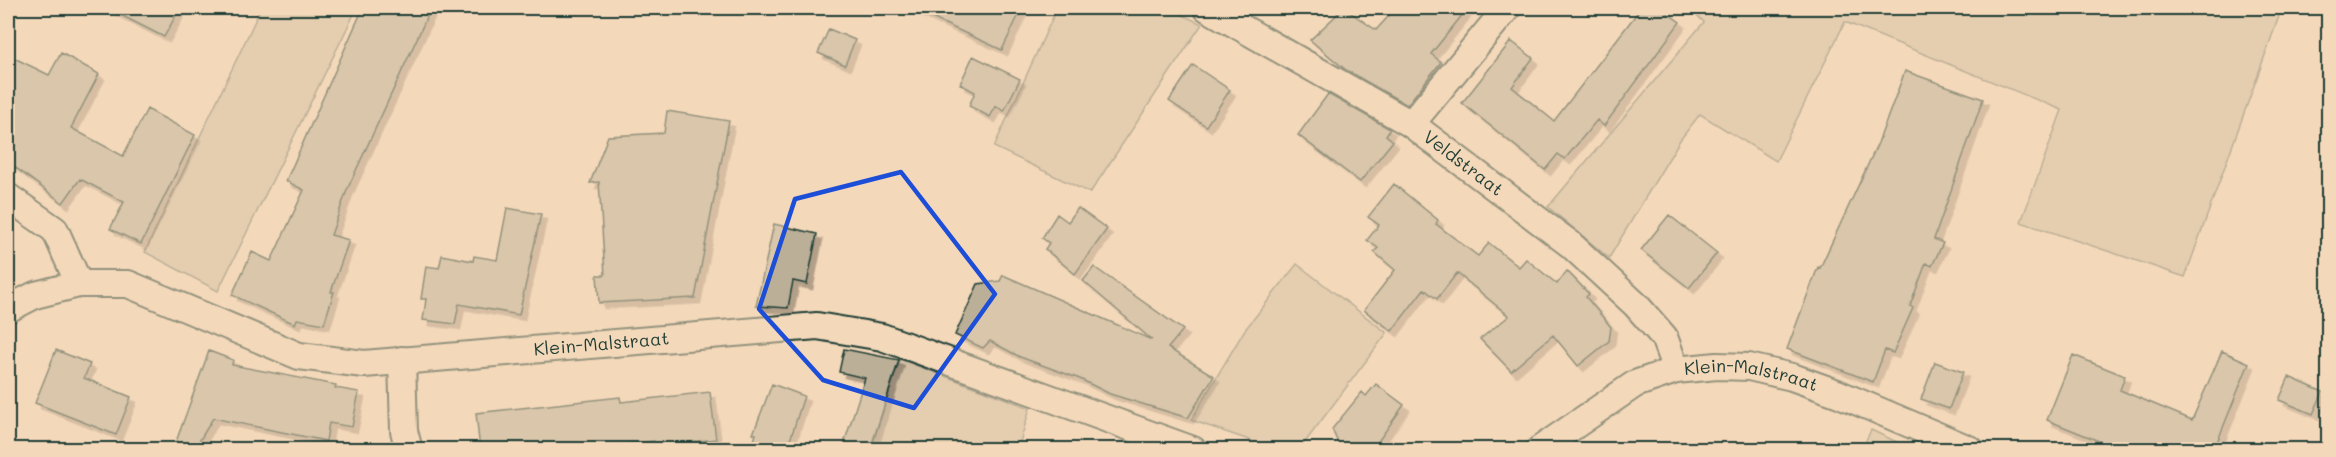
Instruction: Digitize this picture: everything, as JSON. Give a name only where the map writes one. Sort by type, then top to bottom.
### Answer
[{"type":"street","name":"Veldstraat","points":[[1207,8],[1411,124],[1578,252],[1636,305],[1664,337],[1676,370]]},
{"type":"street","points":[[1411,124],[1507,8]]},
{"type":"street","points":[[8,197],[55,230],[79,284]]},
{"type":"street","name":"Klein-Malstraat","points":[[8,309],[35,295],[79,284],[128,284],[299,356],[364,364],[817,326],[882,337],[1192,450]]},
{"type":"street","points":[[402,360],[404,431],[409,450]]},
{"type":"street","name":"Klein-Malstraat","points":[[1539,450],[1635,384],[1676,370],[1717,366],[1749,367],[1792,377],[1837,393],[1971,450]]},
{"type":"highlighted area","points":[[901,172],[995,294],[914,408],[823,380],[759,309],[795,199]]},
{"type":"shaded area","points":[[261,8],[357,8],[218,291],[145,252]]},
{"type":"shaded area","points":[[1057,8],[1168,8],[1202,24],[1090,193],[994,147]]},
{"type":"shaded area","points":[[1689,8],[2282,8],[2185,277],[2021,222],[2062,110],[1845,22],[1776,161],[1700,114],[1680,140],[1609,258],[1548,207],[1704,22]]},
{"type":"shaded area","points":[[1297,264],[1387,333],[1300,449],[1275,449],[1191,420],[1244,331]]},
{"type":"shaded area","points":[[900,359],[1030,408],[1018,449],[871,449]]},
{"type":"shaded area","points":[[1871,430],[1912,449],[1862,449]]},
{"type":"building","points":[[107,8],[180,8],[164,37]]},
{"type":"building","points":[[363,8],[431,8],[347,190],[331,235],[349,240],[331,292],[334,292],[324,324],[297,319],[295,324],[232,295],[252,252],[271,261],[304,190],[286,181]]},
{"type":"building","points":[[910,8],[1022,8],[1002,50]]},
{"type":"building","points":[[1344,8],[1376,30],[1396,8],[1468,8],[1431,54],[1441,62],[1407,105],[1346,70],[1310,40]]},
{"type":"building","points":[[1641,8],[1660,8],[1680,22],[1604,126],[1597,120],[1565,159],[1558,154],[1545,170],[1462,103],[1511,41],[1533,58],[1512,87],[1554,121]]},
{"type":"building","points":[[829,29],[855,40],[845,65],[818,53]]},
{"type":"building","points":[[61,53],[99,74],[71,128],[123,156],[147,109],[195,135],[141,244],[110,229],[124,202],[80,179],[63,203],[8,162],[8,55],[49,75]]},
{"type":"building","points":[[973,56],[1020,79],[1004,111],[996,106],[990,117],[969,106],[975,92],[960,84]]},
{"type":"building","points":[[1193,65],[1230,90],[1206,126],[1169,101]]},
{"type":"building","points":[[1905,71],[1983,99],[1934,239],[1943,243],[1932,266],[1926,263],[1910,306],[1913,308],[1893,353],[1885,350],[1873,382],[1787,349],[1818,267],[1820,268],[1878,143]]},
{"type":"building","points":[[1328,94],[1390,129],[1386,135],[1393,141],[1360,182],[1298,135]]},
{"type":"building","points":[[667,111],[729,121],[695,298],[599,303],[597,275],[605,275],[599,182],[590,183],[608,136],[664,133]]},
{"type":"building","points":[[1394,184],[1438,220],[1436,224],[1478,256],[1489,243],[1519,267],[1526,259],[1557,284],[1567,271],[1589,294],[1586,297],[1611,327],[1609,341],[1578,366],[1553,335],[1511,371],[1480,339],[1509,316],[1457,273],[1437,299],[1424,289],[1392,331],[1364,310],[1395,270],[1374,252],[1378,248],[1367,240],[1379,225],[1368,217]]},
{"type":"building","points":[[507,208],[541,214],[519,315],[459,304],[455,324],[423,320],[426,299],[421,299],[426,266],[439,268],[442,255],[473,261],[474,256],[497,260]]},
{"type":"building","points":[[1078,208],[1107,229],[1075,274],[1045,249],[1049,243],[1042,238],[1057,214],[1068,222]]},
{"type":"building","points":[[1669,215],[1717,253],[1689,288],[1641,250]]},
{"type":"building","points":[[774,224],[817,234],[807,284],[793,281],[788,308],[756,306]]},
{"type":"building","points":[[1094,267],[1183,330],[1168,348],[1214,376],[1188,418],[1110,394],[1080,379],[1020,357],[990,341],[983,348],[955,335],[978,284],[1000,281],[1003,275],[1152,340],[1083,281]]},
{"type":"building","points":[[844,349],[899,360],[870,450],[842,450],[865,378],[839,372]]},
{"type":"building","points":[[56,350],[90,364],[84,378],[131,397],[116,435],[35,403]]},
{"type":"building","points":[[209,351],[233,360],[232,365],[336,385],[335,388],[359,392],[352,427],[329,423],[326,441],[213,418],[194,450],[173,450]]},
{"type":"building","points":[[2222,351],[2249,363],[2214,450],[2121,450],[2047,420],[2073,355],[2125,376],[2120,390],[2192,420]]},
{"type":"building","points":[[1935,362],[1963,372],[1949,409],[1921,399]]},
{"type":"building","points":[[2289,377],[2323,392],[2313,414],[2279,400]]},
{"type":"building","points":[[772,384],[804,396],[787,450],[751,450],[756,434],[753,434]]},
{"type":"building","points":[[1376,384],[1404,405],[1372,450],[1341,450],[1332,429],[1362,392],[1366,396]]},
{"type":"building","points":[[710,392],[716,439],[655,446],[654,441],[592,447],[592,450],[480,450],[476,413],[620,397],[621,402]]}]
